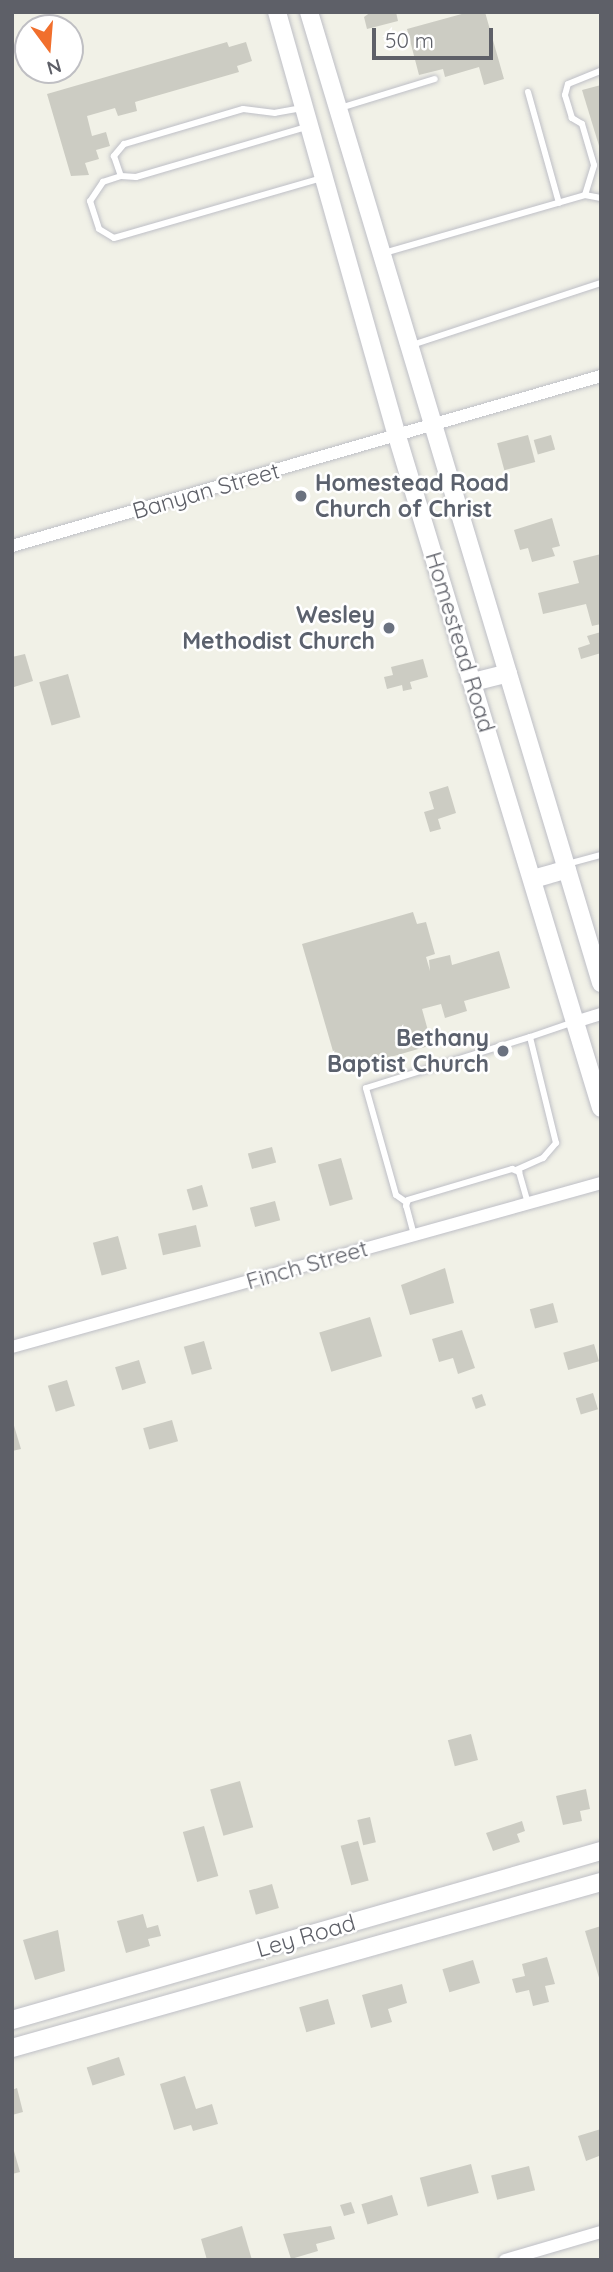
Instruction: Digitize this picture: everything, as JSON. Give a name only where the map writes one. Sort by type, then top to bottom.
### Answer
[{"type":"main road","name":"Homestead Road","points":[[276,12],[397,436],[601,1108]]},
{"type":"main road","name":"Homestead Road","points":[[309,12],[566,867],[598,963],[601,983]]},
{"type":"main road","points":[[473,682],[508,673]]},
{"type":"main road","points":[[533,879],[566,867]]},
{"type":"main road","name":"Ley Road","points":[[12,2020],[601,1851]]},
{"type":"main road","name":"Ley Road","points":[[12,2048],[601,1882]]},
{"type":"main road","points":[[482,1886],[487,1914]]},
{"type":"main road","points":[[304,1936],[311,1964]]},
{"type":"main road","points":[[138,1984],[145,2010]]},
{"type":"street","name":"Banyan Street","points":[[13,545],[601,376]]},
{"type":"street","points":[[575,1022],[601,1014]]},
{"type":"street","name":"Finch Street","points":[[12,1347],[601,1183]]},
{"type":"street","points":[[505,2260],[601,2232]]},
{"type":"lane","points":[[585,195],[594,165],[582,124],[572,118],[565,95],[568,84],[601,71]]},
{"type":"lane","points":[[338,108],[435,79]]},
{"type":"lane","points":[[528,93],[559,203]]},
{"type":"lane","points":[[121,176],[114,156],[124,144],[243,109],[275,113],[304,108]]},
{"type":"lane","points":[[309,126],[136,177],[121,176],[103,183],[90,201],[99,229],[114,238],[324,178]]},
{"type":"lane","points":[[382,254],[585,195],[601,198]]},
{"type":"lane","points":[[410,346],[601,284]]},
{"type":"lane","points":[[566,867],[601,855]]},
{"type":"lane","points":[[414,1235],[406,1202],[396,1195],[366,1088],[575,1022]]},
{"type":"lane","points":[[406,1202],[516,1170],[543,1158],[556,1143],[530,1037]]},
{"type":"lane","points":[[516,1170],[528,1203]]},
{"type":"building","points":[[371,12],[396,12],[398,21],[367,29],[364,17]]},
{"type":"building","points":[[469,12],[485,12],[504,79],[484,85],[479,67],[445,77],[443,69],[419,75],[407,29]]},
{"type":"building","points":[[227,42],[229,47],[246,42],[252,61],[237,66],[239,72],[135,102],[137,111],[118,116],[115,108],[87,116],[92,136],[106,132],[110,146],[96,150],[99,159],[85,163],[89,175],[71,176],[47,94]]},
{"type":"building","points":[[601,85],[601,149],[600,149],[582,90]]},
{"type":"building","points":[[528,435],[535,462],[504,470],[497,443]]},
{"type":"building","points":[[551,435],[555,449],[538,454],[534,440]]},
{"type":"building","points":[[552,518],[560,546],[552,548],[555,556],[532,562],[528,548],[520,550],[514,530]]},
{"type":"building","points":[[601,554],[601,624],[592,626],[586,604],[543,614],[538,593],[579,583],[573,561]]},
{"type":"building","points":[[601,632],[601,653],[581,659],[578,648],[590,644],[587,636]]},
{"type":"building","points":[[25,654],[33,681],[14,687],[12,657]]},
{"type":"building","points":[[423,659],[428,677],[410,682],[412,689],[403,691],[402,685],[387,689],[384,677],[393,675],[391,667]]},
{"type":"building","points":[[68,674],[80,717],[52,726],[39,682]]},
{"type":"building","points":[[448,786],[456,813],[438,819],[441,829],[430,832],[424,812],[434,809],[429,792]]},
{"type":"building","points":[[413,912],[417,924],[426,922],[435,954],[426,957],[430,971],[429,960],[450,955],[452,965],[499,951],[510,988],[464,1001],[467,1011],[445,1018],[441,1004],[422,1009],[432,1045],[339,1072],[302,944]]},
{"type":"building","points":[[272,1147],[276,1162],[252,1169],[248,1153]]},
{"type":"building","points":[[341,1158],[353,1199],[330,1206],[318,1165]]},
{"type":"building","points":[[202,1185],[208,1206],[193,1211],[187,1189]]},
{"type":"building","points":[[275,1201],[280,1220],[255,1227],[250,1208]]},
{"type":"building","points":[[196,1225],[201,1246],[163,1255],[158,1234]]},
{"type":"building","points":[[118,1236],[127,1269],[102,1276],[93,1243]]},
{"type":"building","points":[[445,1268],[454,1303],[410,1315],[401,1285]]},
{"type":"building","points":[[553,1303],[558,1322],[535,1329],[530,1309]]},
{"type":"building","points":[[370,1317],[382,1356],[331,1372],[319,1332]]},
{"type":"building","points":[[462,1330],[475,1368],[458,1374],[453,1358],[439,1362],[432,1339]]},
{"type":"building","points":[[204,1341],[212,1369],[192,1375],[184,1347]]},
{"type":"building","points":[[594,1344],[599,1361],[568,1370],[563,1353]]},
{"type":"building","points":[[139,1360],[146,1383],[122,1390],[115,1367]]},
{"type":"building","points":[[67,1380],[75,1406],[56,1412],[48,1386]]},
{"type":"building","points":[[593,1393],[598,1409],[581,1415],[576,1398]]},
{"type":"building","points":[[482,1394],[486,1405],[476,1409],[472,1398]]},
{"type":"building","points":[[12,1419],[21,1449],[12,1451]]},
{"type":"building","points":[[172,1420],[178,1441],[149,1449],[143,1428]]},
{"type":"building","points":[[471,1734],[478,1760],[455,1766],[448,1740]]},
{"type":"building","points":[[240,1781],[253,1827],[223,1836],[210,1790]]},
{"type":"building","points":[[586,1789],[590,1809],[580,1811],[582,1821],[563,1825],[556,1796]]},
{"type":"building","points":[[370,1817],[376,1842],[363,1845],[357,1820]]},
{"type":"building","points":[[522,1821],[525,1831],[517,1834],[520,1842],[493,1851],[486,1833]]},
{"type":"building","points":[[204,1826],[218,1876],[197,1882],[183,1832]]},
{"type":"building","points":[[358,1841],[369,1881],[351,1885],[341,1846]]},
{"type":"building","points":[[272,1884],[279,1908],[256,1915],[249,1891]]},
{"type":"building","points":[[143,1914],[147,1928],[158,1925],[161,1936],[148,1939],[150,1946],[126,1953],[117,1921]]},
{"type":"building","points":[[601,1926],[601,1981],[600,1981],[585,1931]]},
{"type":"building","points":[[58,1930],[65,1971],[35,1980],[23,1940]]},
{"type":"building","points":[[547,1957],[555,1984],[545,1986],[549,2002],[533,2006],[529,1990],[516,1993],[512,1979],[525,1976],[522,1964]]},
{"type":"building","points":[[473,1960],[480,1983],[449,1992],[442,1969]]},
{"type":"building","points":[[402,1984],[407,2003],[388,2009],[392,2022],[371,2028],[362,1995]]},
{"type":"building","points":[[328,1999],[335,2024],[306,2032],[299,2007]]},
{"type":"building","points":[[119,2057],[125,2075],[93,2086],[87,2068]]},
{"type":"building","points":[[185,2076],[196,2109],[212,2104],[218,2124],[193,2131],[191,2125],[174,2130],[160,2084]]},
{"type":"building","points":[[17,2088],[23,2112],[12,2115],[12,2090]]},
{"type":"building","points":[[601,2129],[601,2161],[599,2156],[586,2161],[578,2136]]},
{"type":"building","points":[[12,2144],[20,2172],[12,2174]]},
{"type":"building","points":[[471,2164],[479,2193],[428,2207],[420,2178]]},
{"type":"building","points":[[529,2166],[535,2190],[497,2200],[491,2175]]},
{"type":"building","points":[[392,2195],[398,2215],[368,2224],[361,2204]]},
{"type":"building","points":[[351,2202],[355,2213],[344,2216],[340,2205]]},
{"type":"building","points":[[242,2226],[252,2260],[207,2260],[201,2239]]},
{"type":"building","points":[[331,2226],[335,2239],[316,2244],[318,2251],[291,2259],[283,2234]]},
{"type":"place","name":"Homestead Road Church of Christ","points":[[301,496]]},
{"type":"place","name":"Wesley Methodist Church","points":[[389,628]]},
{"type":"place","name":"Bethany Baptist Church","points":[[503,1051]]}]
